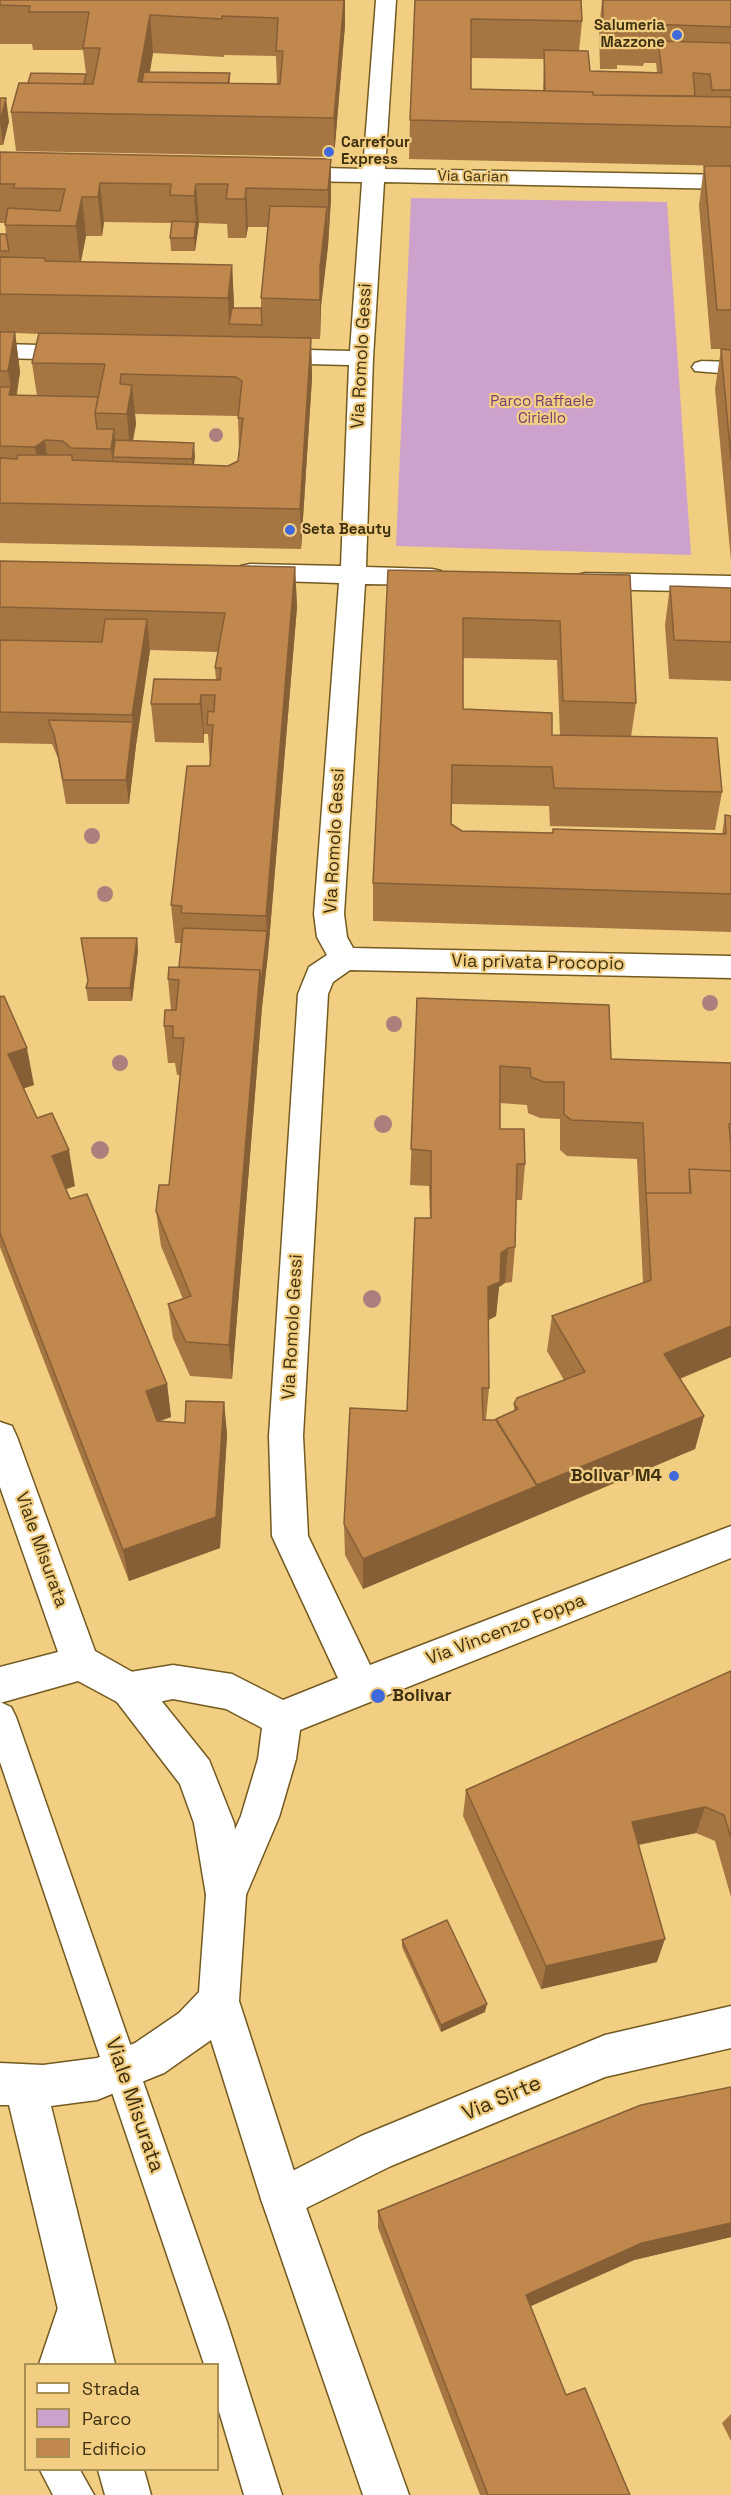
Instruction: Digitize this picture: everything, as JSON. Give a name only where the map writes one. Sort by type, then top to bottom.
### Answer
[{"type":"street","name":"Via Romolo Gessi","points":[[361,1686],[290,1536],[286,1436],[313,994],[320,975],[344,959],[332,937],[329,914],[353,574],[361,358],[386,0]]},
{"type":"street","name":"Via Garian","points":[[264,173],[731,182]]},
{"type":"street","points":[[0,351],[95,353]]},
{"type":"street","points":[[238,356],[361,358]]},
{"type":"street","points":[[225,572],[460,578]]},
{"type":"street","points":[[566,580],[731,584]]},
{"type":"street","name":"Via privata Procopio","points":[[344,959],[731,967]]},
{"type":"street","name":"Viale Misurata","points":[[0,1437],[81,1663]]},
{"type":"street","name":"Via Vincenzo Foppa","points":[[282,1719],[731,1542]]},
{"type":"street","points":[[0,1685],[81,1663],[130,1690],[195,1773],[214,1823],[226,1895],[219,2001],[282,2199],[386,2495]]},
{"type":"street","points":[[130,1690],[174,1682],[232,1692],[282,1719],[278,1759],[260,1817],[226,1895]]},
{"type":"street","points":[[93,2363],[77,2305],[8,2087],[79,2082],[97,2079],[121,2070],[165,2049],[194,2028],[219,2001]]},
{"type":"street","name":"Via Sirte","points":[[282,2199],[376,2151],[605,2056],[731,2027]]},
{"type":"street","points":[[122,2471],[128,2495]]},
{"type":"lane","points":[[702,367],[731,368]]},
{"type":"lane","name":"Viale Misurata","points":[[0,1717],[210,2325],[263,2495]]},
{"type":"lane","points":[[57,2363],[77,2305]]},
{"type":"lane","points":[[60,2471],[75,2495]]},
{"type":"green space","name":"Parco Raffaele Ciriello","points":[[411,198],[667,202],[691,555],[396,546]]},
{"type":"building","points":[[0,0],[344,0],[334,118],[11,112],[19,83],[93,84],[100,48],[83,48],[89,12],[29,12],[30,6],[0,5]],"holes":[[[150,15],[222,19],[222,16],[278,18],[276,51],[283,51],[280,84],[138,82]]]},
{"type":"building","points":[[415,0],[581,0],[582,21],[471,19],[471,89],[593,92],[593,95],[731,97],[731,127],[410,120]]},
{"type":"building","points":[[603,0],[731,0],[731,27],[647,24],[647,27],[620,27],[621,31],[603,30]]},
{"type":"building","points":[[658,41],[731,43],[731,90],[712,90],[710,74],[693,73],[695,96],[593,95],[593,92],[545,91],[544,50],[588,51],[590,71],[662,73]]},
{"type":"building","points":[[144,72],[230,73],[228,83],[142,82]]},
{"type":"building","points":[[31,73],[86,74],[84,84],[28,83]]},
{"type":"building","points":[[0,98],[6,98],[0,122]]},
{"type":"building","points":[[0,152],[331,159],[328,190],[246,188],[245,199],[226,199],[228,184],[196,184],[194,196],[170,195],[171,184],[100,183],[98,197],[82,197],[76,226],[5,225],[8,208],[60,211],[65,189],[13,188],[15,184],[0,184]]},
{"type":"building","points":[[704,166],[731,166],[731,310],[717,310]]},
{"type":"building","points":[[270,206],[327,207],[320,267],[320,300],[261,298]]},
{"type":"building","points":[[172,221],[196,222],[194,238],[170,238]]},
{"type":"building","points":[[0,234],[6,234],[9,251],[0,251]]},
{"type":"building","points":[[0,257],[45,258],[45,261],[232,265],[228,298],[0,294]]},
{"type":"building","points":[[232,308],[261,308],[262,325],[229,324]]},
{"type":"building","points":[[0,332],[15,332],[8,371],[0,371]]},
{"type":"building","points":[[39,333],[311,338],[300,509],[0,503],[0,458],[17,459],[18,455],[72,455],[72,460],[228,466],[238,461],[243,418],[238,418],[242,381],[236,377],[121,374],[120,384],[132,385],[127,414],[95,413],[105,364],[32,363]]},
{"type":"building","points":[[721,349],[731,350],[731,459]]},
{"type":"building","points":[[0,387],[11,387],[9,395],[98,397],[95,413],[97,429],[114,429],[111,449],[71,448],[63,441],[45,440],[35,447],[0,446]]},
{"type":"building","points":[[115,440],[194,443],[192,459],[113,457]]},
{"type":"building","points":[[0,561],[295,567],[266,916],[181,913],[182,906],[171,905],[187,766],[210,766],[213,725],[207,725],[208,711],[214,712],[215,695],[201,695],[200,704],[151,704],[154,679],[220,680],[221,668],[215,668],[225,613],[0,607]]},
{"type":"building","points":[[388,570],[630,575],[636,703],[563,701],[560,621],[463,618],[463,709],[552,713],[552,735],[717,738],[722,792],[554,788],[552,767],[452,765],[451,824],[462,831],[553,833],[553,829],[726,834],[725,815],[731,816],[731,894],[373,883]]},
{"type":"building","points":[[670,586],[731,588],[731,642],[674,640]]},
{"type":"building","points":[[105,619],[147,619],[132,715],[0,712],[0,640],[102,642]]},
{"type":"building","points":[[48,720],[133,722],[126,780],[63,780],[54,734]]},
{"type":"building","points":[[183,928],[267,931],[261,985],[260,970],[179,967]]},
{"type":"building","points":[[81,938],[137,938],[130,988],[86,988],[88,981]]},
{"type":"building","points":[[169,967],[260,970],[229,1345],[186,1342],[168,1304],[191,1296],[156,1211],[159,1185],[169,1185],[184,1038],[173,1038],[173,1026],[164,1026],[165,1010],[176,1010],[179,980],[168,979]]},
{"type":"building","points":[[4,996],[27,1048],[8,1054],[37,1118],[52,1113],[69,1150],[52,1156],[70,1199],[87,1194],[167,1384],[146,1391],[157,1421],[185,1423],[186,1401],[224,1402],[216,1517],[123,1550],[0,1233],[0,997]]},
{"type":"building","points":[[417,998],[609,1005],[611,1059],[731,1063],[731,1124],[729,1124],[731,1171],[689,1169],[690,1193],[646,1194],[643,1123],[571,1120],[564,1114],[564,1082],[544,1082],[531,1077],[530,1068],[500,1066],[500,1129],[524,1129],[525,1164],[517,1164],[515,1247],[508,1248],[501,1253],[500,1282],[488,1287],[489,1388],[482,1388],[483,1420],[496,1420],[537,1486],[363,1559],[344,1524],[350,1408],[407,1411],[415,1218],[431,1218],[431,1151],[411,1149]]},
{"type":"building","points":[[689,1169],[731,1171],[731,1326],[664,1354],[704,1416],[537,1485],[496,1419],[518,1409],[514,1404],[517,1398],[585,1372],[552,1316],[651,1280],[646,1193],[691,1193]]},
{"type":"building","points":[[731,1671],[731,1838],[724,1815],[705,1807],[632,1822],[665,1939],[546,1966],[466,1790]]},
{"type":"building","points":[[447,1920],[487,2004],[441,2025],[402,1940]]},
{"type":"building","points":[[731,2087],[731,2223],[642,2243],[526,2295],[566,2395],[585,2388],[630,2495],[488,2495],[378,2211],[641,2105]]},
{"type":"place","name":"Salumeria Mazzone","points":[[677,35]]},
{"type":"place","name":"Carrefour Express","points":[[329,152]]},
{"type":"place","name":"Seta Beauty","points":[[290,530]]},
{"type":"place","name":"Bolivar M4","points":[[674,1476]]},
{"type":"place","name":"Bolivar","points":[[378,1696]]}]
